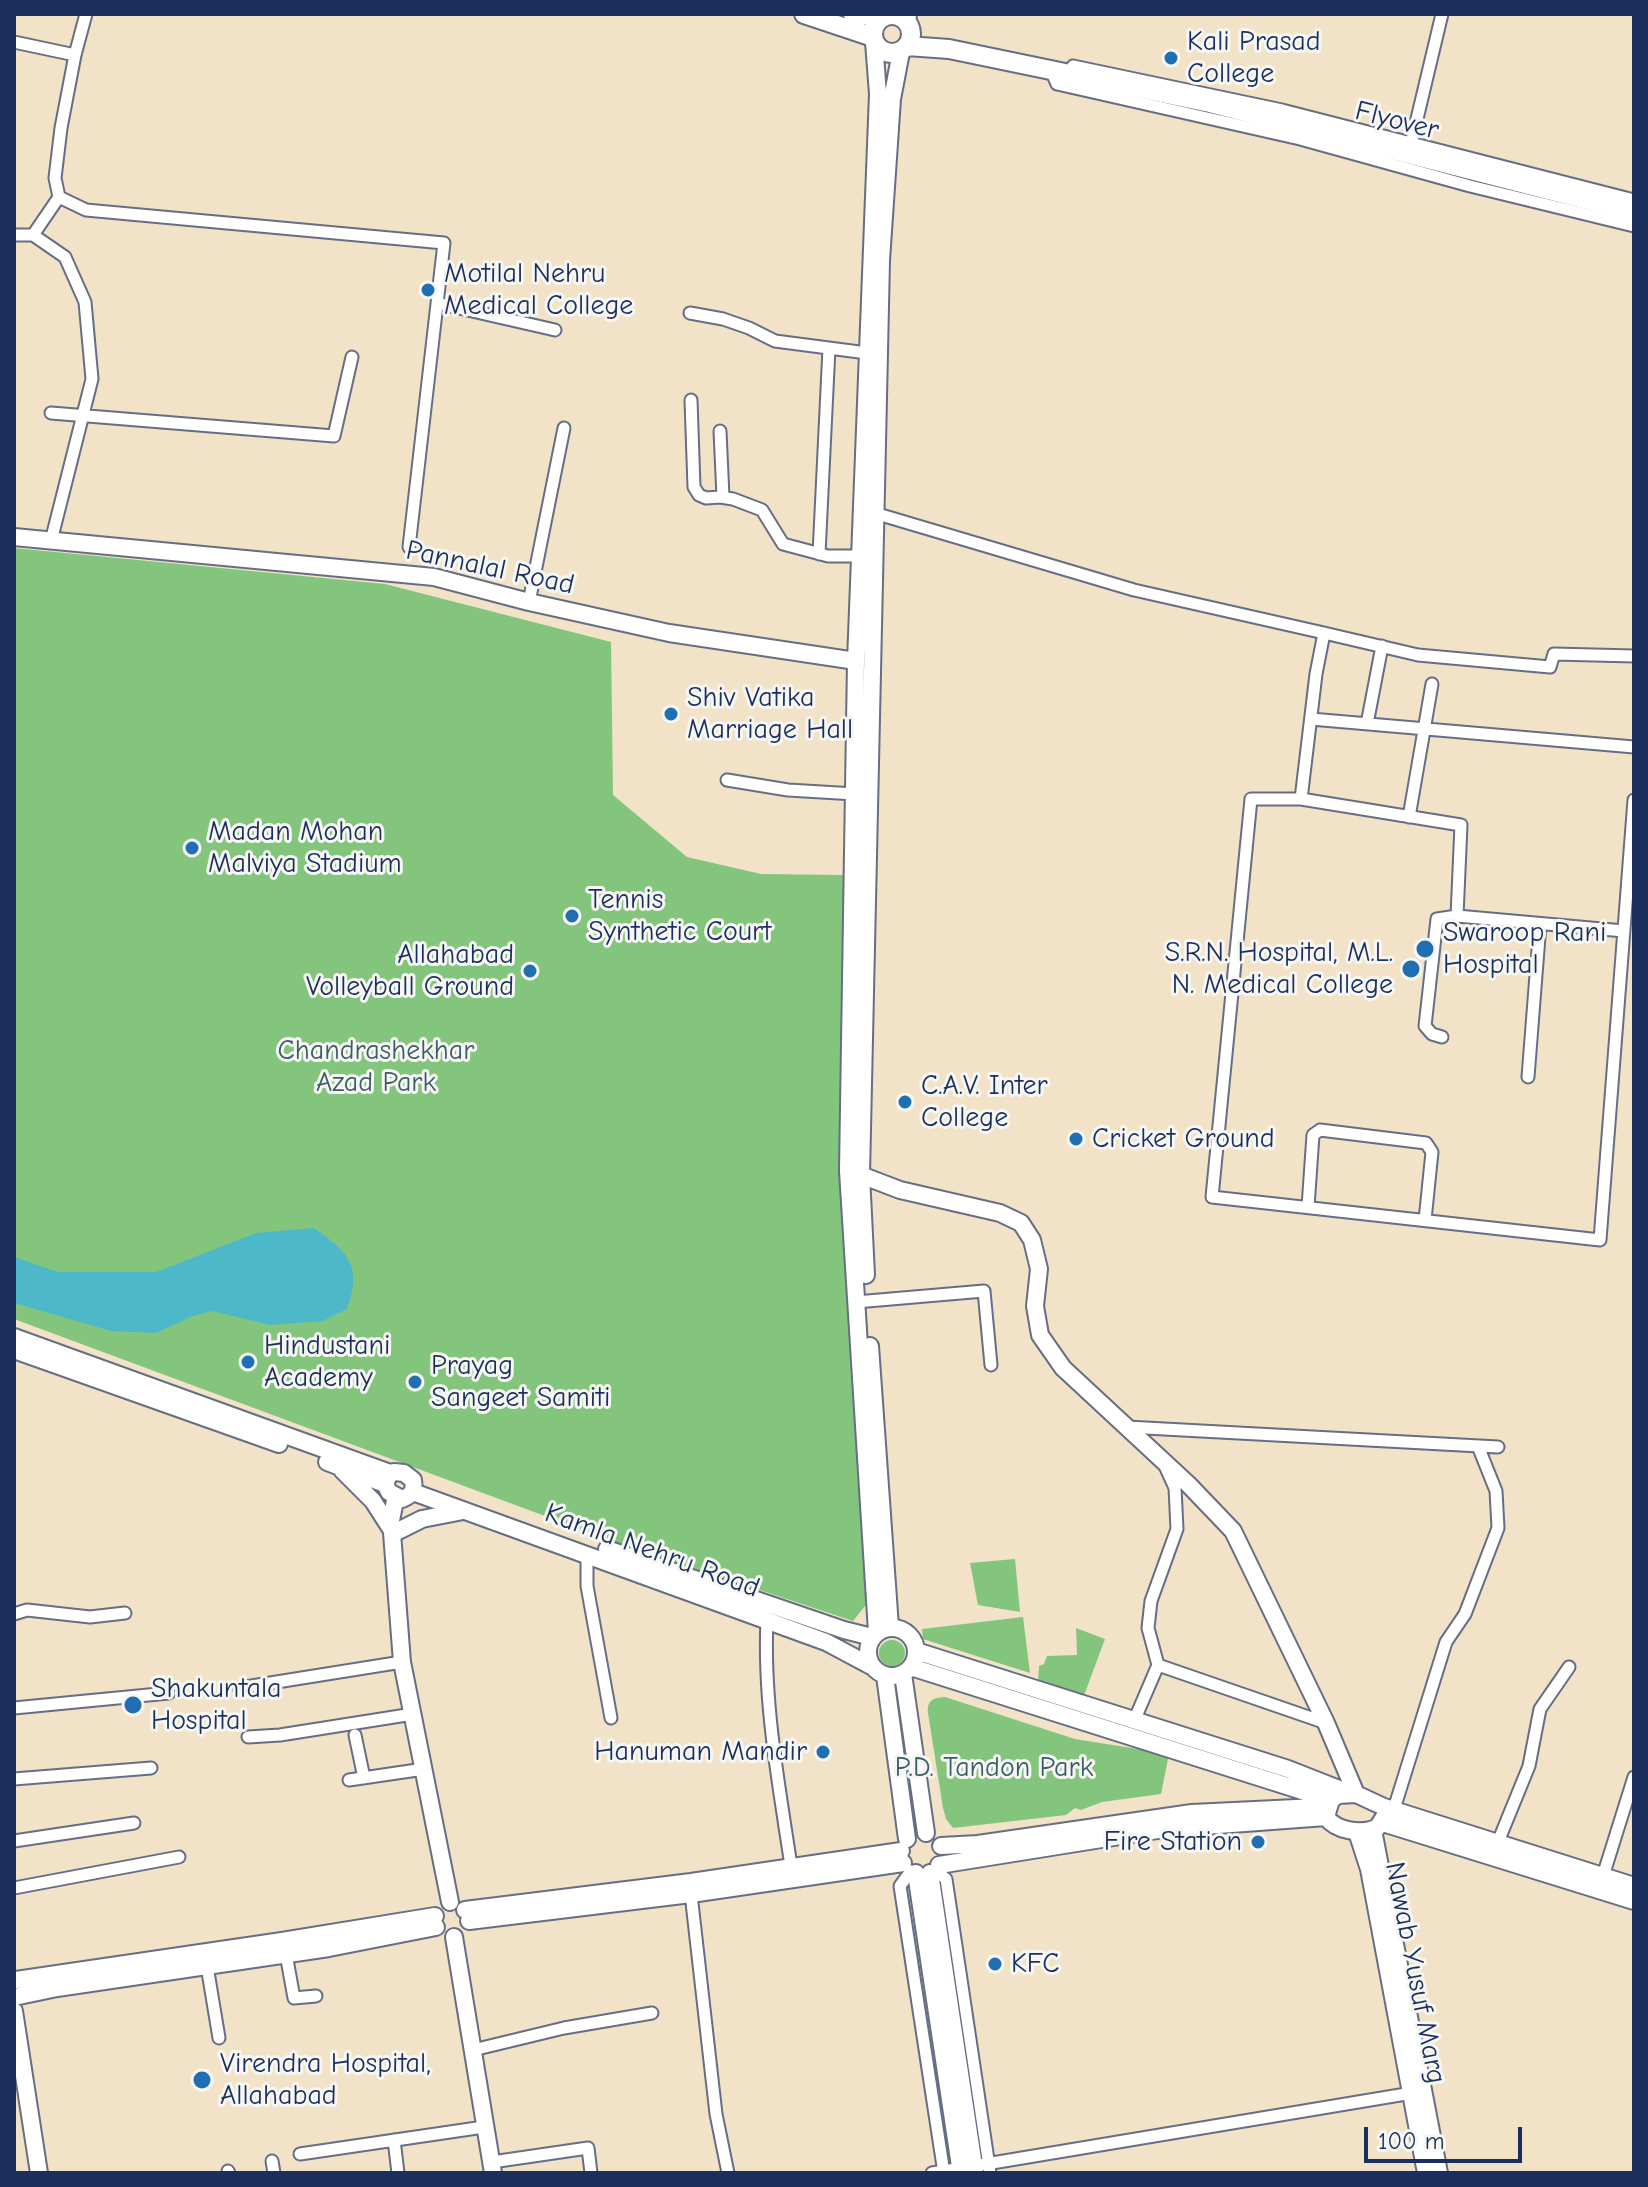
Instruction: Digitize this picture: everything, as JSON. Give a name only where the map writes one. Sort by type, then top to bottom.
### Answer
[{"type":"main road","points":[[804,14],[874,40],[886,52],[907,33]]},
{"type":"main road","points":[[853,14],[898,16],[907,33],[892,99],[881,260],[870,512],[855,1173]]},
{"type":"main road","points":[[882,16],[875,26],[874,40],[878,94],[867,353],[870,512],[861,556],[856,661],[855,1173],[880,1632],[867,1649],[878,1671],[918,1863],[963,2171]]},
{"type":"main road","name":"Flyover","points":[[907,33],[949,49],[1210,103],[1634,212]]},
{"type":"main road","name":"Pannalal Road","points":[[14,537],[434,577],[669,633],[856,661]]},
{"type":"main road","points":[[855,1173],[900,1190],[1000,1213],[1021,1223],[1032,1240],[1039,1269],[1035,1306],[1040,1335],[1063,1368],[1233,1531],[1326,1723],[1352,1793],[1378,1820],[1634,1901]]},
{"type":"main road","name":"Kamla Nehru Road","points":[[14,1337],[463,1511],[826,1642],[878,1671]]},
{"type":"main road","name":"Kamla Nehru Road","points":[[14,1350],[400,1487],[844,1630],[880,1632]]},
{"type":"main road","points":[[339,1467],[373,1501],[394,1533]]},
{"type":"main road","points":[[400,1487],[405,1506],[394,1533],[402,1662],[424,1769],[461,1911],[464,1931],[454,1937],[443,1935],[436,1921],[440,1907],[461,1911],[691,1894],[1328,1808],[1338,1795],[1352,1793]]},
{"type":"main road","points":[[394,1533],[422,1519],[463,1511]]},
{"type":"main road","points":[[880,1632],[905,1632],[911,1637],[910,1664],[926,1833]]},
{"type":"main road","points":[[910,1664],[1328,1808]]},
{"type":"main road","points":[[878,1671],[910,1664],[1134,1721],[1288,1769],[1352,1793]]},
{"type":"main road","points":[[1328,1808],[1330,1823],[1378,1820],[1498,1842],[1634,1886]]},
{"type":"main road","points":[[941,1846],[978,1844],[1178,1814],[1328,1808]]},
{"type":"main road","points":[[1378,1820],[1439,2173]]},
{"type":"main road","name":"Nawab Yusuf Marg","points":[[1378,1820],[1369,1869],[1426,2173]]},
{"type":"main road","points":[[461,1911],[791,1866],[918,1863],[943,1853],[938,1840],[926,1833],[912,1835],[918,1863]]},
{"type":"main road","points":[[15,1994],[286,1954],[436,1921]]},
{"type":"main road","points":[[15,1994],[282,1941],[436,1921]]},
{"type":"main road","points":[[454,1937],[492,2168]]},
{"type":"main road","points":[[15,1994],[39,2173]]},
{"type":"main road","points":[[14,2068],[31,2173]]},
{"type":"street","points":[[33,235],[59,197],[55,178],[75,55],[86,14]]},
{"type":"street","points":[[1411,144],[1442,14]]},
{"type":"street","points":[[14,42],[75,55]]},
{"type":"street","points":[[1634,200],[1282,110],[1140,78],[1060,63],[1058,71],[1057,84],[1300,139],[1470,186],[1634,226]]},
{"type":"street","points":[[59,197],[86,210],[444,243],[409,547]]},
{"type":"street","points":[[14,235],[33,235],[65,257],[85,302],[92,379],[51,541]]},
{"type":"street","points":[[437,303],[555,330]]},
{"type":"street","points":[[690,313],[723,319],[775,341],[867,353]]},
{"type":"street","points":[[819,554],[829,348]]},
{"type":"street","points":[[51,413],[334,436],[352,357]]},
{"type":"street","points":[[691,400],[694,487],[706,498],[723,497],[762,510],[783,544],[819,554],[861,556]]},
{"type":"street","points":[[529,602],[564,428]]},
{"type":"street","points":[[720,431],[723,497]]},
{"type":"street","points":[[870,512],[1134,590],[1418,655],[1550,667],[1554,654],[1634,656]]},
{"type":"street","points":[[1301,799],[1324,633]]},
{"type":"street","points":[[1367,724],[1382,646]]},
{"type":"street","points":[[1409,817],[1432,684]]},
{"type":"street","points":[[1311,719],[1634,747]]},
{"type":"street","points":[[727,780],[788,790],[855,794]]},
{"type":"street","points":[[1457,916],[1461,825],[1301,799],[1251,799],[1212,1197],[1600,1240],[1634,800]]},
{"type":"street","points":[[1442,1037],[1432,1034],[1425,1026],[1437,919],[1457,916],[1624,931]]},
{"type":"street","points":[[1528,1077],[1540,924]]},
{"type":"street","points":[[1308,1207],[1313,1135],[1320,1130],[1426,1143],[1432,1152],[1425,1220]]},
{"type":"street","points":[[862,1301],[984,1291],[991,1365]]},
{"type":"street","points":[[1126,1427],[1498,1447]]},
{"type":"street","points":[[1378,1820],[1442,1653],[1465,1614],[1498,1528],[1496,1491],[1478,1446]]},
{"type":"street","points":[[1134,1721],[1158,1665],[1148,1628],[1151,1601],[1177,1529],[1175,1488],[1162,1460]]},
{"type":"street","points":[[587,1554],[587,1586],[611,1718]]},
{"type":"street","points":[[14,1614],[27,1610],[90,1617],[125,1613]]},
{"type":"street","points":[[767,1620],[765,1657],[774,1752],[791,1866]]},
{"type":"street","points":[[239,1688],[402,1662]]},
{"type":"street","points":[[1158,1665],[1326,1723]]},
{"type":"street","points":[[1498,1842],[1529,1766],[1540,1709],[1569,1667]]},
{"type":"street","points":[[14,1708],[169,1693]]},
{"type":"street","points":[[248,1737],[280,1735],[413,1714]]},
{"type":"street","points":[[355,1735],[364,1778]]},
{"type":"street","points":[[14,1779],[151,1768]]},
{"type":"street","points":[[349,1780],[424,1769]]},
{"type":"street","points":[[1603,1876],[1634,1777]]},
{"type":"street","points":[[14,1841],[134,1823]]},
{"type":"street","points":[[14,1888],[179,1857]]},
{"type":"street","points":[[918,1863],[900,1886],[963,2171],[1412,2093]]},
{"type":"street","points":[[691,1894],[716,2114],[728,2173]]},
{"type":"street","points":[[286,1954],[294,1998],[316,1996]]},
{"type":"street","points":[[207,1966],[219,2038]]},
{"type":"street","points":[[473,2050],[564,2028],[652,2013]]},
{"type":"street","points":[[300,2154],[484,2127]]},
{"type":"street","points":[[394,2140],[398,2173]]},
{"type":"street","points":[[492,2168],[588,2148],[591,2173]]},
{"type":"green space","name":"Chandrashekhar Azad Park","points":[[14,548],[385,584],[611,642],[613,795],[687,857],[761,874],[844,875],[842,1184],[869,1601],[853,1621],[615,1542],[14,1319]]},
{"type":"green space","points":[[1015,1559],[1020,1612],[978,1605],[970,1563]]},
{"type":"green space","points":[[1023,1617],[1030,1673],[923,1639],[922,1629]]},
{"type":"green space","points":[[1076,1628],[1105,1639],[1083,1698],[1038,1681],[1039,1666],[1044,1664],[1047,1656],[1077,1655]]},
{"type":"green space","points":[[892,1640],[901,1644],[905,1653],[901,1662],[892,1666],[883,1662],[879,1653],[883,1644]]},
{"type":"green space","name":"P.D. Tandon Park","points":[[945,1697],[1075,1739],[1169,1754],[1161,1794],[1102,1802],[1081,1810],[1075,1808],[1066,1815],[953,1828],[943,1808],[928,1713],[932,1700]]},
{"type":"water","points":[[314,1228],[344,1253],[353,1271],[352,1294],[347,1309],[323,1321],[270,1325],[212,1311],[156,1333],[111,1331],[14,1303],[14,1257],[58,1272],[156,1272],[256,1233]]},
{"type":"place","name":"Kali Prasad College","points":[[1171,58]]},
{"type":"place","name":"Motilal Nehru Medical College","points":[[428,290]]},
{"type":"place","name":"Shiv Vatika Marriage Hall","points":[[671,714]]},
{"type":"place","name":"Madan Mohan Malviya Stadium","points":[[192,848]]},
{"type":"place","name":"Tennis Synthetic Court","points":[[572,916]]},
{"type":"place","name":"Swaroop Rani Hospital","points":[[1425,949]]},
{"type":"place","name":"S.R.N. Hospital, M.L. N. Medical College","points":[[1411,969]]},
{"type":"place","name":"Allahabad Volleyball Ground","points":[[530,971]]},
{"type":"place","name":"C.A.V. Inter College","points":[[905,1102]]},
{"type":"place","name":"Cricket Ground","points":[[1076,1139]]},
{"type":"place","name":"Hindustani Academy","points":[[248,1362]]},
{"type":"place","name":"Prayag Sangeet Samiti","points":[[415,1382]]},
{"type":"place","name":"Shakuntala Hospital","points":[[133,1705]]},
{"type":"place","name":"Hanuman Mandir","points":[[823,1752]]},
{"type":"place","name":"Fire Station","points":[[1258,1842]]},
{"type":"place","name":"KFC","points":[[995,1964]]},
{"type":"place","name":"Virendra Hospital, Allahabad","points":[[202,2080]]}]
